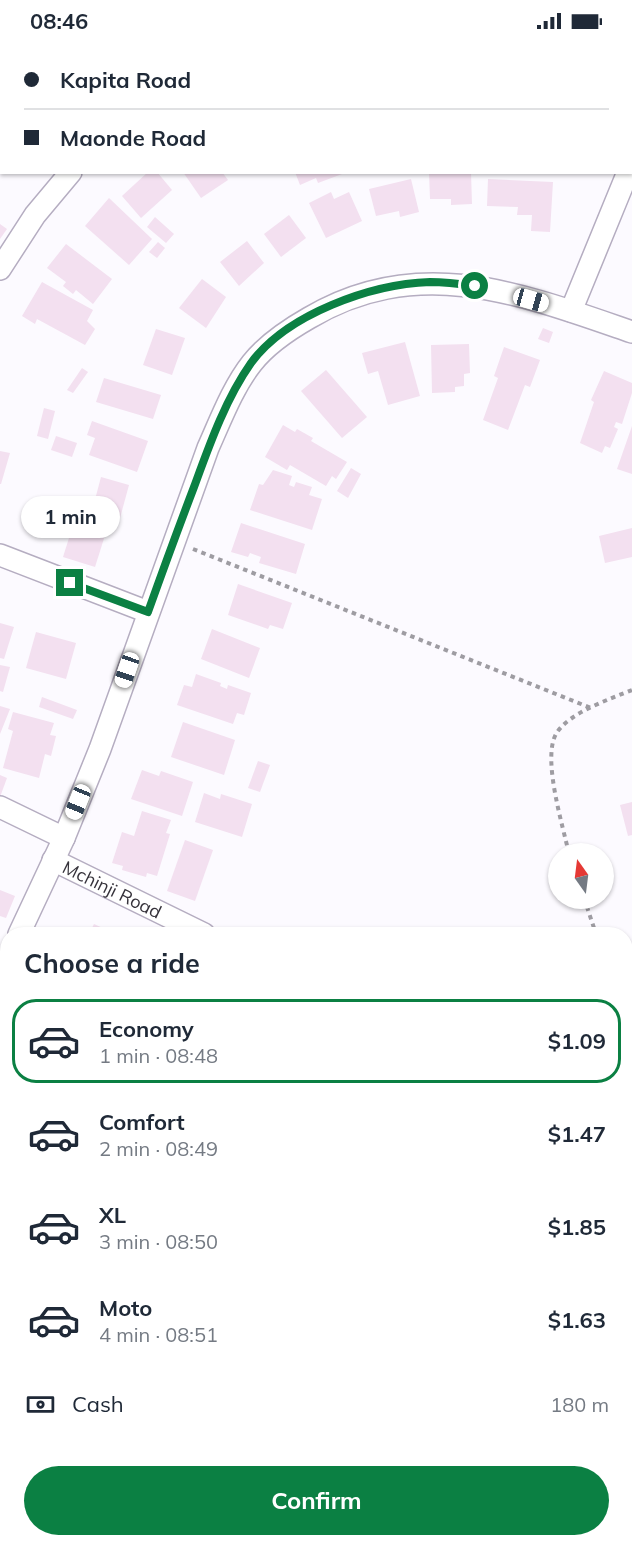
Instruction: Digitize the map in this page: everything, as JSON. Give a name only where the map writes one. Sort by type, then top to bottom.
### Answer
[{"type":"street","points":[[0,269],[35,215],[69,174]]},
{"type":"street","points":[[572,311],[627,174]]},
{"type":"street","points":[[22,927],[64,838],[100,749],[208,448],[229,401],[252,362],[283,333],[320,311],[354,296],[430,282],[490,288],[572,311],[632,332]]},
{"type":"street","points":[[0,555],[148,612]]},
{"type":"street","points":[[0,807],[64,838]]},
{"type":"street","name":"Mchinji Road","points":[[53,860],[190,927]]},
{"type":"path","points":[[174,541],[591,708]]},
{"type":"path","points":[[566,843],[551,777],[555,736],[566,723],[591,708],[632,690]]},
{"type":"path","points":[[588,909],[594,927]]},
{"type":"building","points":[[146,174],[159,174],[172,190],[141,218],[122,196]]},
{"type":"building","points":[[184,174],[224,174],[228,180],[201,198]]},
{"type":"building","points":[[296,174],[342,174],[318,183],[316,178],[300,185]]},
{"type":"building","points":[[429,174],[471,174],[472,204],[451,205],[451,199],[430,199]]},
{"type":"building","points":[[411,179],[419,212],[400,217],[399,211],[376,216],[369,189]]},
{"type":"building","points":[[488,179],[553,182],[550,232],[531,231],[532,215],[517,215],[518,207],[487,206]]},
{"type":"building","points":[[331,192],[334,199],[349,192],[362,221],[326,238],[309,203]]},
{"type":"building","points":[[109,198],[152,239],[129,265],[85,226]]},
{"type":"building","points":[[289,215],[306,238],[281,257],[264,234]]},
{"type":"building","points":[[155,217],[174,234],[166,243],[147,227]]},
{"type":"building","points":[[0,224],[7,229],[0,239]]},
{"type":"building","points":[[247,241],[264,263],[239,286],[220,262]]},
{"type":"building","points":[[158,242],[165,248],[157,258],[149,252]]},
{"type":"building","points":[[66,244],[112,279],[93,304],[76,290],[73,294],[63,286],[66,282],[47,268]]},
{"type":"building","points":[[202,279],[226,297],[206,328],[179,308]]},
{"type":"building","points":[[42,282],[93,310],[87,321],[95,329],[85,345],[37,319],[35,324],[22,316]]},
{"type":"building","points":[[543,328],[553,332],[549,343],[538,339]]},
{"type":"building","points":[[156,329],[185,338],[172,375],[143,365]]},
{"type":"building","points":[[405,342],[420,396],[388,405],[378,371],[368,374],[362,353]]},
{"type":"building","points":[[469,344],[470,373],[464,374],[464,386],[455,387],[455,392],[432,393],[431,345]]},
{"type":"building","points":[[504,347],[540,360],[530,387],[525,385],[508,430],[483,420],[498,378],[494,376]]},
{"type":"building","points":[[82,368],[88,372],[73,393],[67,390]]},
{"type":"building","points":[[326,370],[367,417],[342,438],[301,391]]},
{"type":"building","points":[[604,371],[632,383],[632,393],[622,424],[616,422],[614,427],[618,429],[610,448],[605,446],[602,453],[580,443],[594,402],[591,400]]},
{"type":"building","points":[[104,378],[161,395],[153,419],[96,402]]},
{"type":"building","points":[[44,408],[55,411],[48,439],[37,436]]},
{"type":"building","points":[[92,421],[148,441],[137,472],[89,455],[95,438],[87,435]]},
{"type":"building","points":[[283,425],[295,432],[297,429],[313,438],[311,441],[347,462],[336,479],[332,476],[326,486],[290,465],[287,470],[265,457]]},
{"type":"building","points":[[632,426],[632,474],[617,469]]},
{"type":"building","points":[[56,436],[77,443],[72,457],[51,450]]},
{"type":"building","points":[[0,451],[10,453],[1,484],[0,484]]},
{"type":"building","points":[[351,468],[361,474],[348,498],[337,491]]},
{"type":"building","points":[[273,470],[292,476],[289,485],[294,487],[296,482],[312,487],[309,495],[322,499],[312,530],[250,510],[259,484],[263,485]]},
{"type":"building","points":[[101,477],[129,485],[120,518],[92,511]]},
{"type":"building","points":[[75,519],[107,529],[95,567],[63,557]]},
{"type":"building","points":[[241,523],[305,544],[296,574],[259,563],[261,557],[250,553],[248,557],[231,552]]},
{"type":"building","points":[[632,528],[632,557],[605,563],[599,536]]},
{"type":"building","points":[[238,584],[292,603],[283,629],[270,625],[268,629],[228,615]]},
{"type":"building","points":[[0,623],[14,627],[4,659],[0,658]]},
{"type":"building","points":[[212,629],[260,648],[249,678],[201,659]]},
{"type":"building","points":[[36,632],[76,643],[66,679],[26,668]]},
{"type":"building","points":[[0,665],[10,667],[3,692],[0,691]]},
{"type":"building","points":[[196,674],[221,683],[220,686],[227,689],[228,685],[251,693],[244,715],[237,713],[233,724],[177,705],[184,685],[192,687]]},
{"type":"building","points":[[42,697],[77,710],[73,719],[39,707]]},
{"type":"building","points":[[0,706],[10,709],[0,734]]},
{"type":"building","points":[[13,712],[54,723],[50,735],[56,736],[51,756],[45,754],[39,778],[3,768],[13,731],[8,729]]},
{"type":"building","points":[[183,722],[235,740],[224,775],[171,757]]},
{"type":"building","points":[[258,761],[270,765],[260,792],[248,788]]},
{"type":"building","points":[[142,770],[159,776],[161,771],[193,782],[182,816],[131,799]]},
{"type":"building","points":[[0,775],[7,778],[0,797]]},
{"type":"building","points":[[204,793],[220,799],[221,794],[252,804],[242,837],[195,822]]},
{"type":"building","points":[[632,802],[632,835],[628,836],[620,805]]},
{"type":"building","points":[[142,811],[171,820],[166,833],[170,834],[157,876],[147,873],[146,877],[122,870],[123,866],[112,863],[122,832],[134,836]]},
{"type":"building","points":[[185,840],[213,850],[195,901],[167,891]]},
{"type":"building","points":[[0,890],[15,896],[6,918],[0,916]]},
{"type":"route","points":[[70,583],[148,612],[208,448],[229,401],[252,362],[283,333],[320,311],[354,296],[391,287],[430,282],[475,286]]}]
